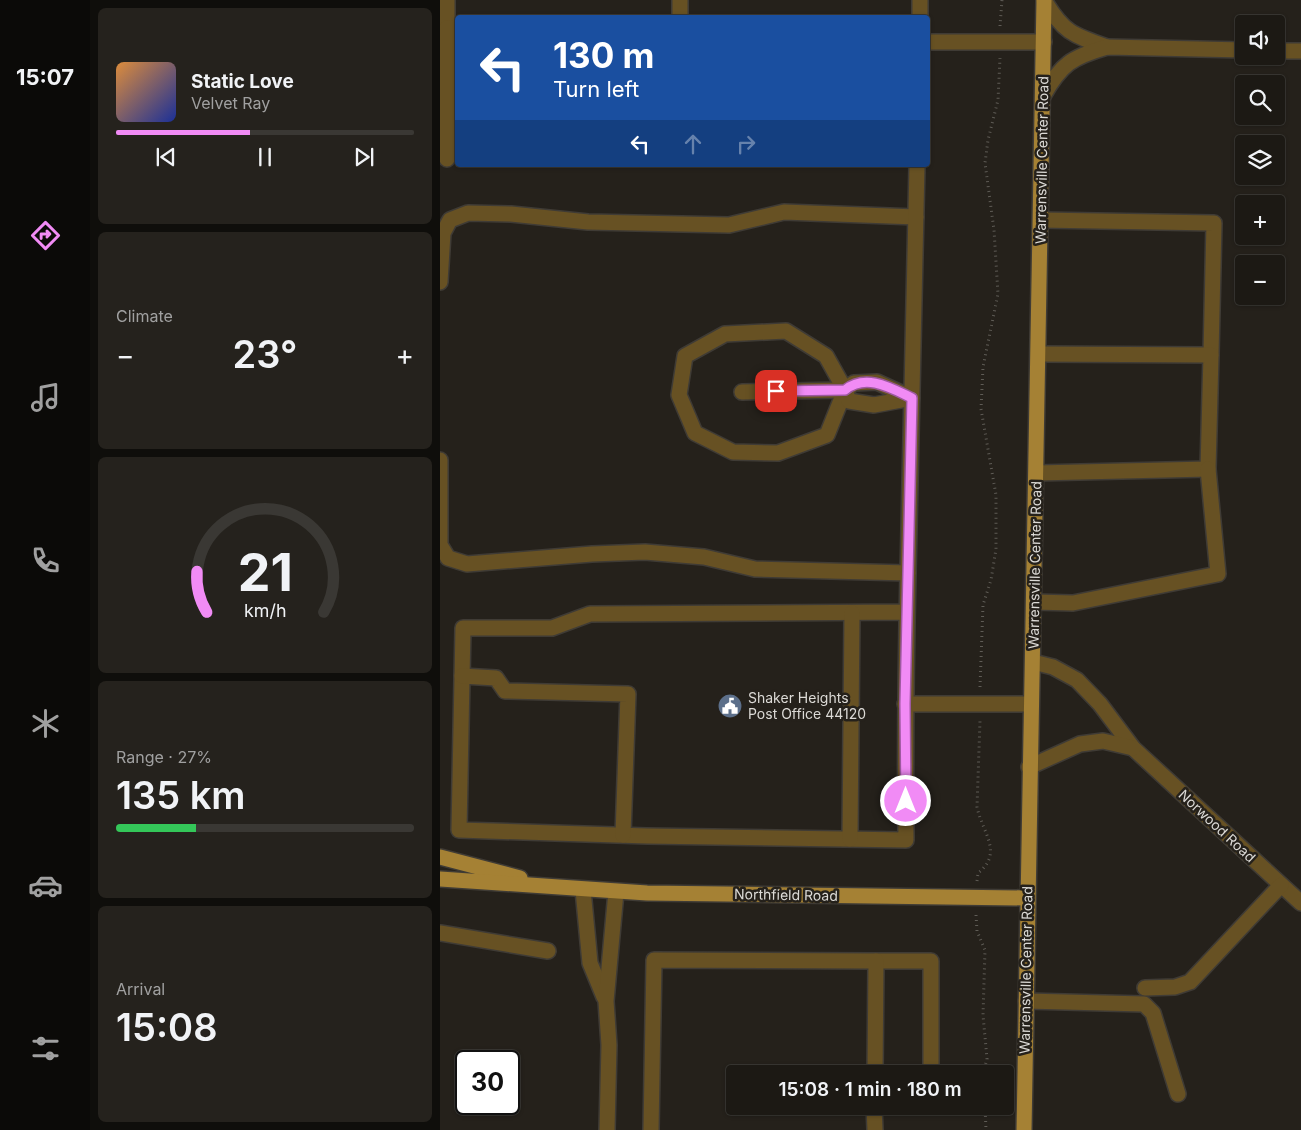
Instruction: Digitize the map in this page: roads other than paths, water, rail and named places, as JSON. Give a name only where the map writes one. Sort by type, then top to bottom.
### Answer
[{"type":"main road","name":"Warrensville Center Road","points":[[1024,1130],[1044,0]]},
{"type":"main road","name":"Northfield Road","points":[[440,856],[545,885]]},
{"type":"main road","name":"Northfield Road","points":[[440,879],[545,885],[616,892],[1027,898]]},
{"type":"street","points":[[447,0],[452,28],[447,159]]},
{"type":"street","points":[[680,0],[680,15]]},
{"type":"street","points":[[920,0],[920,15]]},
{"type":"street","points":[[1044,0],[1058,23],[1068,32],[1106,47]]},
{"type":"street","points":[[930,42],[1044,42]]},
{"type":"street","points":[[1043,96],[1056,73],[1069,63],[1088,53],[1106,47],[1235,50]]},
{"type":"street","points":[[1285,51],[1301,52]]},
{"type":"street","points":[[907,612],[590,614],[552,628],[463,628],[459,830],[906,840],[905,704],[917,167]]},
{"type":"street","points":[[440,282],[442,233],[450,220],[468,212],[511,214],[588,222],[729,225],[784,212],[916,217]]},
{"type":"street","points":[[1034,602],[1073,603],[1218,574],[1208,469],[1214,223],[1041,220]]},
{"type":"street","points":[[912,398],[874,405],[849,400],[845,390],[826,356],[786,331],[725,334],[686,356],[679,394],[695,433],[733,452],[778,454],[827,435],[845,390],[854,383],[878,382],[912,398]]},
{"type":"street","points":[[1039,354],[1211,355]]},
{"type":"street","points":[[742,392],[845,390]]},
{"type":"street","points":[[440,460],[440,545],[448,558],[467,564],[592,554],[645,552],[704,557],[755,569],[908,574]]},
{"type":"street","points":[[1037,472],[1208,469]]},
{"type":"street","points":[[850,839],[852,613]]},
{"type":"street","name":"Norwood Road","points":[[1033,662],[1053,667],[1077,680],[1100,704],[1132,748],[1301,903]]},
{"type":"street","points":[[462,676],[496,678],[505,691],[628,694],[623,835]]},
{"type":"street","points":[[905,704],[1031,704]]},
{"type":"street","name":"Norwood Road","points":[[1029,768],[1080,744],[1103,741],[1132,748]]},
{"type":"street","points":[[1145,988],[1175,987],[1190,982],[1281,885]]},
{"type":"street","points":[[583,890],[590,963],[606,1001]]},
{"type":"street","points":[[607,1130],[609,1045],[606,1001],[616,892]]},
{"type":"street","points":[[440,933],[548,951]]},
{"type":"street","points":[[651,1130],[654,960],[931,961],[931,1065]]},
{"type":"street","points":[[874,1065],[876,961]]},
{"type":"street","points":[[1026,1001],[1144,1004],[1153,1013],[1178,1094]]},
{"type":"street","points":[[874,1115],[875,1130]]},
{"type":"place","name":"Shaker Heights Post Office 44120","points":[[730,706]]}]
